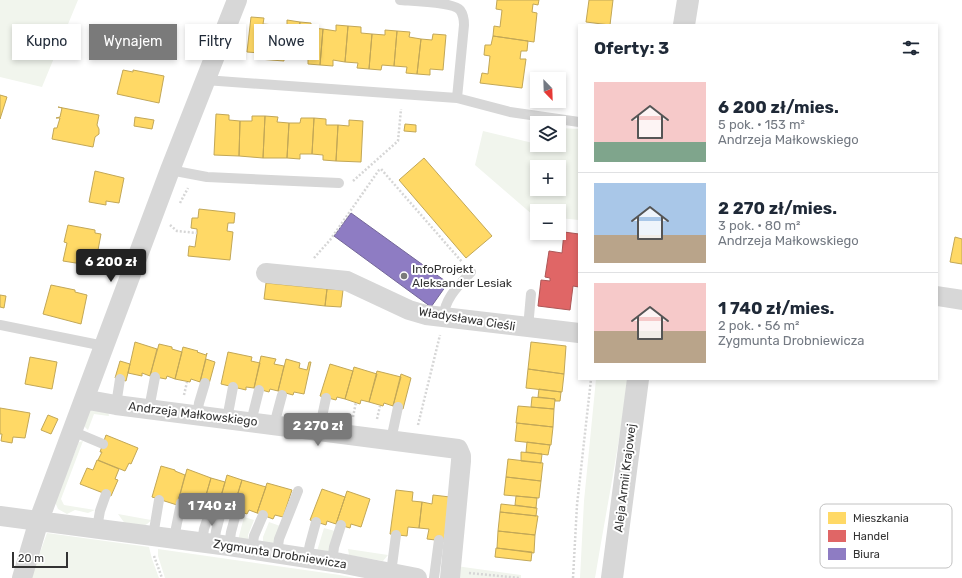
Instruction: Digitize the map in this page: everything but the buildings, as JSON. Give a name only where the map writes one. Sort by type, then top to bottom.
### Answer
[{"type":"street","points":[[22,578],[39,520],[72,431],[170,170],[237,0]]},
{"type":"street","points":[[684,24],[688,0]]},
{"type":"street","name":"Władysława Cieśli","points":[[266,273],[347,281],[409,310],[426,315],[578,333]]},
{"type":"street","points":[[938,296],[962,300]]},
{"type":"street","name":"Aleja Armii Krajowej","points":[[612,578],[638,380]]},
{"type":"street","name":"Andrzeja Małkowskiego","points":[[85,397],[99,402],[149,409],[458,449],[461,456],[445,576]]},
{"type":"street","name":"Zygmunta Drobniewicza","points":[[0,516],[252,549],[417,578]]},
{"type":"lane","points":[[400,0],[432,2],[454,6],[459,9],[463,16],[464,25],[457,98]]},
{"type":"lane","points":[[205,80],[457,98],[510,112],[578,122]]},
{"type":"lane","points":[[170,170],[195,175],[289,182],[339,183]]},
{"type":"lane","points":[[443,318],[444,310],[453,291],[471,272]]},
{"type":"lane","points":[[528,328],[531,294]]},
{"type":"lane","points":[[0,325],[104,346]]},
{"type":"lane","points":[[149,409],[155,377]]},
{"type":"lane","points":[[116,404],[120,379]]},
{"type":"lane","points":[[197,415],[205,383]]},
{"type":"lane","points":[[227,419],[233,387]]},
{"type":"lane","points":[[251,422],[259,390]]},
{"type":"lane","points":[[274,425],[282,395]]},
{"type":"lane","points":[[319,431],[326,398]]},
{"type":"lane","points":[[391,440],[398,407]]},
{"type":"lane","points":[[72,431],[103,444]]},
{"type":"lane","points":[[277,553],[279,539],[298,491]]},
{"type":"lane","points":[[97,528],[100,511],[106,494]]},
{"type":"lane","points":[[153,536],[160,500]]},
{"type":"lane","points":[[174,538],[181,503]]},
{"type":"lane","points":[[215,544],[216,531],[223,505]]},
{"type":"lane","points":[[215,544],[231,532],[237,510]]},
{"type":"lane","points":[[210,511],[204,529],[215,544]]},
{"type":"lane","points":[[252,549],[254,536],[262,515]]},
{"type":"lane","points":[[308,558],[316,522]]},
{"type":"lane","points":[[332,562],[334,547],[341,525]]},
{"type":"lane","points":[[391,573],[396,535]]},
{"type":"lane","points":[[439,540],[445,576]]},
{"type":"path","points":[[339,183],[350,184],[398,141],[402,94]]},
{"type":"path","points":[[302,277],[304,270],[330,240],[381,169],[471,272]]},
{"type":"path","points":[[180,203],[195,175]]},
{"type":"path","points":[[170,222],[171,227],[177,231],[197,233]]},
{"type":"path","points":[[412,443],[438,345],[443,318]]},
{"type":"path","points":[[572,578],[578,497],[591,380]]},
{"type":"path","points":[[186,388],[187,382]]},
{"type":"path","points":[[352,422],[356,402]]},
{"type":"path","points":[[376,426],[380,406]]},
{"type":"path","points":[[445,576],[520,578]]},
{"type":"shaded area","points":[[0,0],[78,0],[68,24],[12,24],[12,60],[53,60],[42,87],[0,77]]},
{"type":"shaded area","points":[[566,128],[578,129],[578,220],[566,219],[566,204],[530,204],[530,213],[475,165],[483,131],[530,142],[530,152],[566,152]]},
{"type":"shaded area","points":[[596,380],[628,380],[617,454],[595,578],[580,578],[584,501]]},
{"type":"shaded area","points":[[90,409],[108,411],[109,416],[94,414],[88,430],[83,425]]},
{"type":"shaded area","points":[[83,441],[61,499],[64,505],[95,510],[88,513],[75,510],[67,514],[58,509],[55,502],[79,442]]},
{"type":"shaded area","points":[[118,514],[151,520],[143,526],[126,525]]},
{"type":"shaded area","points":[[244,517],[254,520],[248,535],[248,541],[238,540]]},
{"type":"shaded area","points":[[269,522],[280,526],[275,545],[263,543],[263,537]]},
{"type":"shaded area","points":[[324,528],[335,531],[329,553],[317,551]]},
{"type":"shaded area","points":[[47,533],[149,547],[159,578],[31,578]]},
{"type":"shaded area","points":[[158,549],[355,578],[165,578],[158,556]]},
{"type":"shaded area","points":[[348,549],[388,555],[383,561],[349,555]]},
{"type":"shaded area","points":[[456,566],[521,575],[521,578],[459,578]]},
{"type":"place","name":"InfoProjekt Aleksander Lesiak","points":[[404,276]]}]
